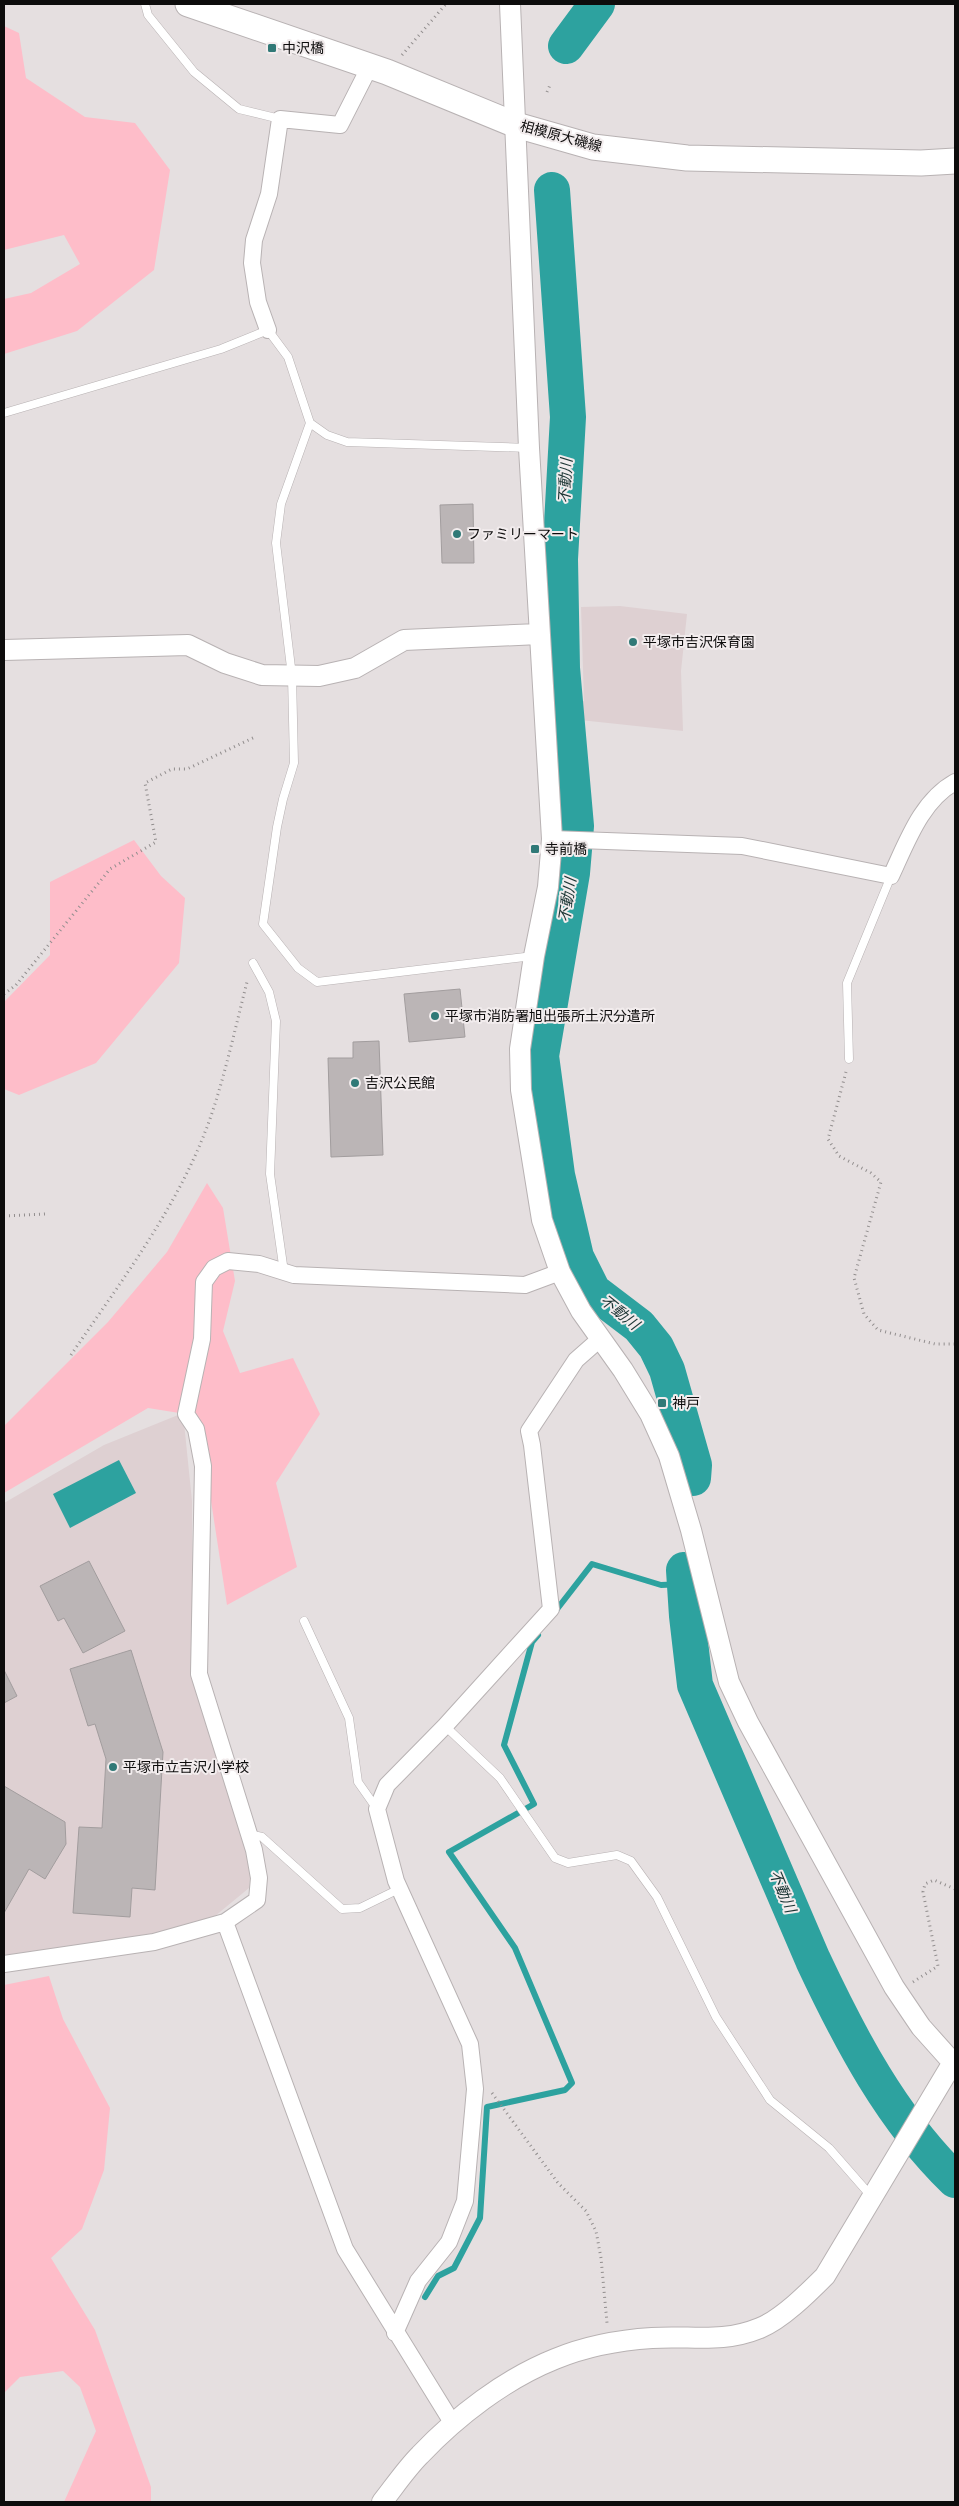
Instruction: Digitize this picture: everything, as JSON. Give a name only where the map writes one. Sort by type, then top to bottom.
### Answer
[{"type":"main road","name":"相模原大磯線","points":[[188,4],[379,69],[516,125],[593,147],[687,158],[921,163],[955,161]]},
{"type":"street","points":[[382,2502],[419,2455],[453,2424],[499,2388],[555,2358],[609,2344],[652,2338],[714,2339],[761,2328],[802,2299],[825,2276],[954,2064],[921,2027],[898,1992],[748,1722],[729,1682],[691,1530],[669,1456],[650,1414],[601,1338],[581,1311],[560,1272],[542,1220],[521,1090],[520,1049],[534,956],[548,887],[552,839],[529,448],[510,4]]},
{"type":"street","points":[[268,330],[258,302],[252,263],[254,240],[269,194],[280,119],[340,125],[379,69]]},
{"type":"street","points":[[4,650],[188,645],[224,663],[262,675],[319,676],[355,668],[404,640],[539,634]]},
{"type":"street","points":[[552,839],[742,846],[891,876],[917,820],[943,789],[955,782]]},
{"type":"street","points":[[4,1964],[154,1942],[226,1922],[258,1900],[259,1878],[249,1834],[199,1674],[203,1466],[196,1429],[186,1414],[202,1339],[204,1282],[214,1268],[228,1261],[259,1264],[285,1274],[526,1285],[560,1272]]},
{"type":"street","points":[[395,2333],[418,2281],[449,2242],[465,2201],[475,2089],[470,2044],[399,1889],[377,1809],[387,1785],[551,1609],[529,1431],[576,1360],[601,1338]]},
{"type":"street","points":[[226,1922],[345,2249],[395,2333],[453,2424]]},
{"type":"lane","points":[[145,4],[148,15],[194,72],[239,109],[280,119]]},
{"type":"lane","points":[[4,413],[221,350],[268,330],[288,357],[310,423],[327,435],[347,442],[529,448]]},
{"type":"lane","points":[[310,423],[281,504],[276,543],[292,676],[294,763],[283,799],[277,828],[263,924],[298,968],[317,982],[534,956]]},
{"type":"lane","points":[[850,1059],[847,983],[891,876]]},
{"type":"lane","points":[[252,963],[270,992],[276,1021],[270,1174],[285,1274]]},
{"type":"lane","points":[[304,1621],[349,1718],[358,1782],[377,1809]]},
{"type":"lane","points":[[444,1726],[500,1778],[555,1858],[568,1863],[617,1855],[631,1861],[656,1897],[716,2017],[770,2100],[829,2148],[873,2197]]},
{"type":"lane","points":[[249,1834],[262,1837],[342,1909],[360,1908],[399,1889]]},
{"type":"path","points":[[379,69],[446,4]]},
{"type":"path","points":[[547,92],[550,85]]},
{"type":"path","points":[[4,994],[16,985],[110,869],[156,842],[145,783],[172,769],[187,769],[255,737]]},
{"type":"path","points":[[71,1355],[159,1225],[189,1168],[212,1114],[252,963]]},
{"type":"path","points":[[850,1059],[828,1139],[839,1156],[871,1173],[881,1182],[854,1278],[864,1314],[878,1330],[935,1344],[955,1344]]},
{"type":"path","points":[[4,1216],[46,1214]]},
{"type":"path","points":[[898,1992],[938,1966],[923,1892],[925,1884],[934,1880],[955,1889]]},
{"type":"path","points":[[473,2068],[558,2183],[586,2211],[596,2232],[601,2258],[609,2344]]},
{"type":"shaded area","points":[[4,26],[19,33],[26,78],[85,117],[135,123],[170,170],[154,270],[77,331],[4,354],[4,299],[31,293],[80,264],[64,235],[4,250]]},
{"type":"shaded area","name":"平塚市吉沢保育園","points":[[620,606],[687,614],[681,671],[683,731],[580,720],[579,701],[584,701],[581,607]]},
{"type":"shaded area","points":[[134,840],[161,876],[185,898],[179,963],[96,1063],[19,1095],[4,1089],[4,1002],[50,955],[50,882]]},
{"type":"shaded area","points":[[207,1183],[223,1208],[235,1281],[223,1331],[240,1373],[293,1358],[320,1414],[276,1483],[297,1567],[227,1605],[198,1416],[148,1408],[4,1493],[4,1426],[108,1322],[167,1252]]},
{"type":"shaded area","name":"平塚市立吉沢小学校","points":[[183,1413],[192,1501],[192,1676],[252,1858],[249,1888],[209,1921],[139,1938],[4,1955],[4,1503],[104,1445]]},
{"type":"shaded area","points":[[49,1976],[63,2019],[110,2108],[104,2170],[82,2229],[51,2258],[95,2330],[151,2487],[151,2502],[64,2502],[96,2431],[80,2387],[63,2371],[20,2377],[4,2393],[4,1985]]},
{"type":"water","points":[[119,1460],[136,1493],[70,1528],[53,1494]]},
{"type":"building","name":"ファミリーマート","points":[[473,504],[474,563],[442,563],[440,505]]},
{"type":"building","name":"平塚市消防署旭出張所土沢分遣所","points":[[460,989],[465,1037],[409,1042],[404,994]]},
{"type":"building","name":"吉沢公民館","points":[[379,1041],[383,1155],[331,1157],[328,1058],[353,1058],[353,1042]]},
{"type":"building","points":[[89,1561],[125,1631],[83,1653],[64,1618],[58,1621],[40,1586]]},
{"type":"building","points":[[131,1650],[163,1752],[155,1890],[132,1888],[130,1917],[73,1913],[79,1827],[102,1828],[106,1759],[95,1724],[88,1726],[70,1669]]},
{"type":"building","points":[[4,1670],[17,1696],[4,1703]]},
{"type":"building","points":[[4,1786],[65,1822],[66,1844],[45,1879],[29,1869],[4,1913]]},
{"type":"waterway","name":"不動川","points":[[566,46],[597,4]]},
{"type":"waterway","name":"不動川","points":[[552,190],[568,417],[560,559],[562,668],[576,826],[572,873],[541,1056],[557,1175],[576,1257],[593,1291],[639,1326],[656,1347],[667,1370],[694,1465],[693,1478]]},
{"type":"waterway","points":[[554,1613],[592,1564],[661,1585],[684,1584]]},
{"type":"waterway","name":"不動川","points":[[684,1570],[695,1685],[813,1960],[842,2019],[874,2077],[911,2131],[955,2180]]},
{"type":"waterway","points":[[425,2297],[438,2276],[454,2268],[480,2218],[487,2107],[565,2090],[572,2083],[515,1948],[449,1852],[534,1804],[504,1745],[532,1642],[538,1635]]},
{"type":"place","name":"中沢橋","points":[[272,48]]},
{"type":"place","name":"ファミリーマート","points":[[457,534]]},
{"type":"place","name":"平塚市吉沢保育園","points":[[633,642]]},
{"type":"place","name":"寺前橋","points":[[535,849]]},
{"type":"place","name":"平塚市消防署旭出張所土沢分遣所","points":[[435,1016]]},
{"type":"place","name":"吉沢公民館","points":[[355,1083]]},
{"type":"place","name":"神戸","points":[[662,1403]]},
{"type":"place","name":"平塚市立吉沢小学校","points":[[113,1767]]}]
